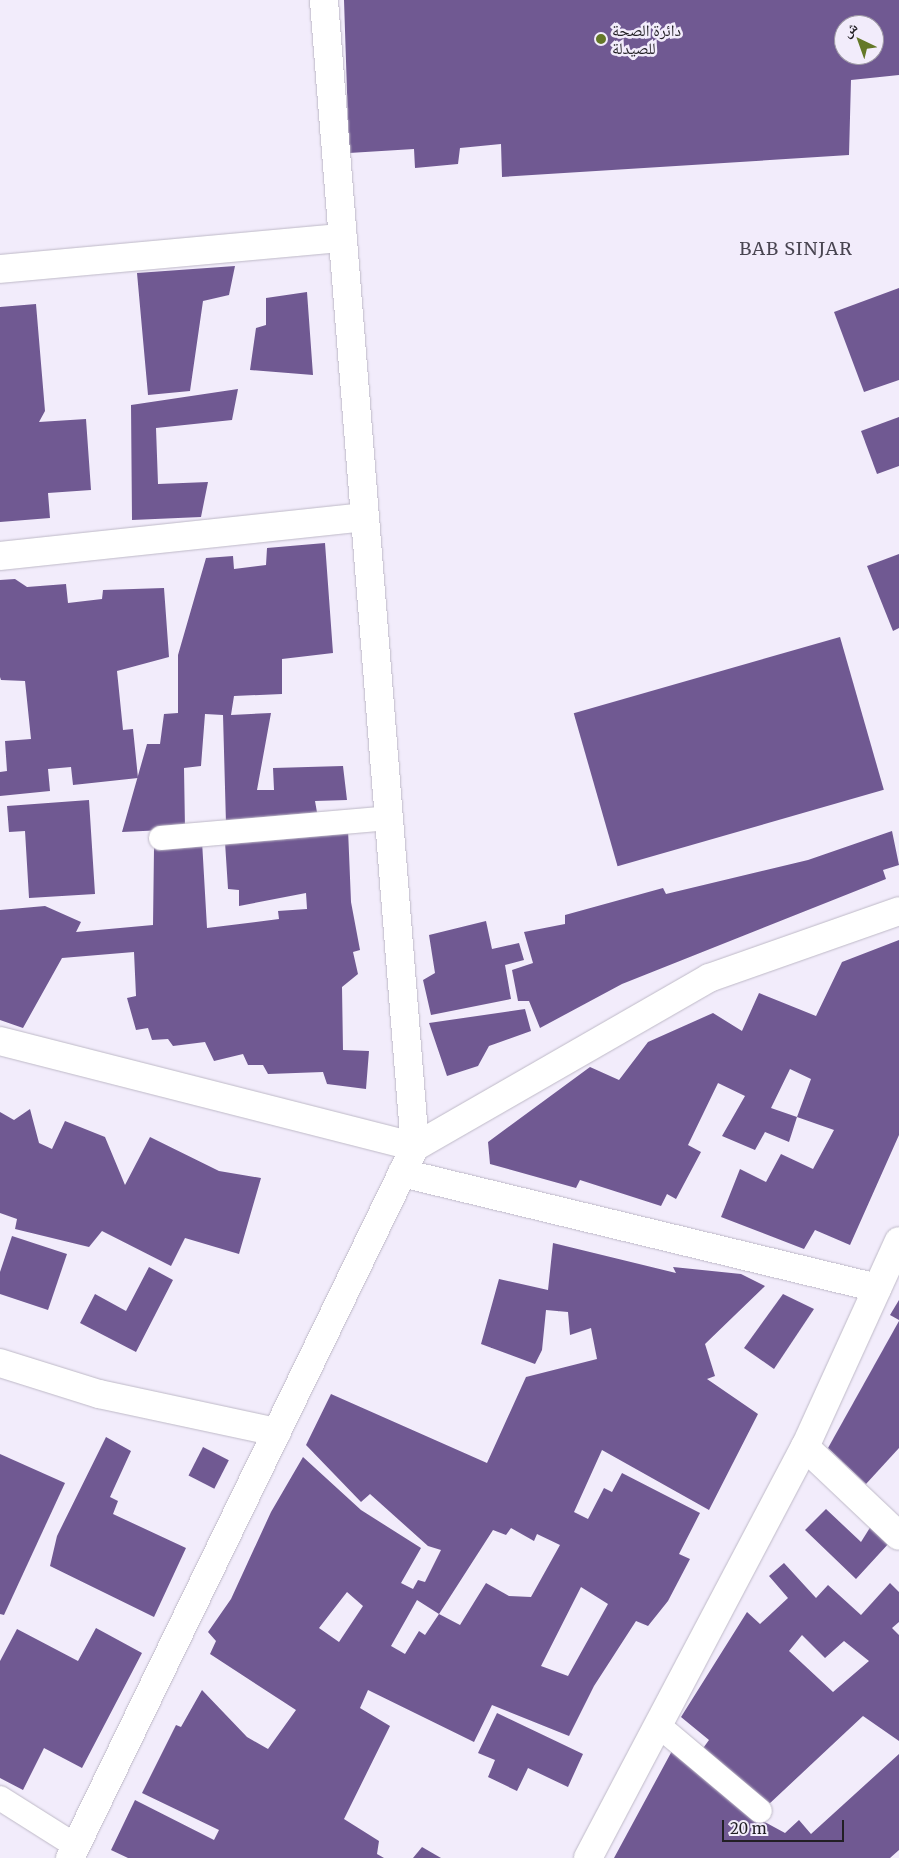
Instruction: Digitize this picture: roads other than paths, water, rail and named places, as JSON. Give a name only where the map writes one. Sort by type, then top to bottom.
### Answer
[{"type":"street","points":[[73,1852],[415,1147],[324,0]]},
{"type":"street","points":[[0,270],[343,238]]},
{"type":"street","points":[[0,556],[364,517]]},
{"type":"street","points":[[0,1041],[415,1147],[709,978],[899,911]]},
{"type":"street","points":[[402,1173],[877,1288]]},
{"type":"street","points":[[588,1858],[805,1447],[899,1241]]},
{"type":"street","points":[[0,1364],[99,1394],[277,1432]]},
{"type":"street","points":[[805,1447],[899,1536]]},
{"type":"lane","points":[[161,838],[388,818]]},
{"type":"lane","points":[[658,1725],[760,1811]]},
{"type":"lane","points":[[0,1798],[73,1852]]},
{"type":"place","name":"دائرة الصحة للصيدلة","points":[[601,39]]},
{"type":"district","name":"BAB SINJAR","points":[[796,249]]}]
